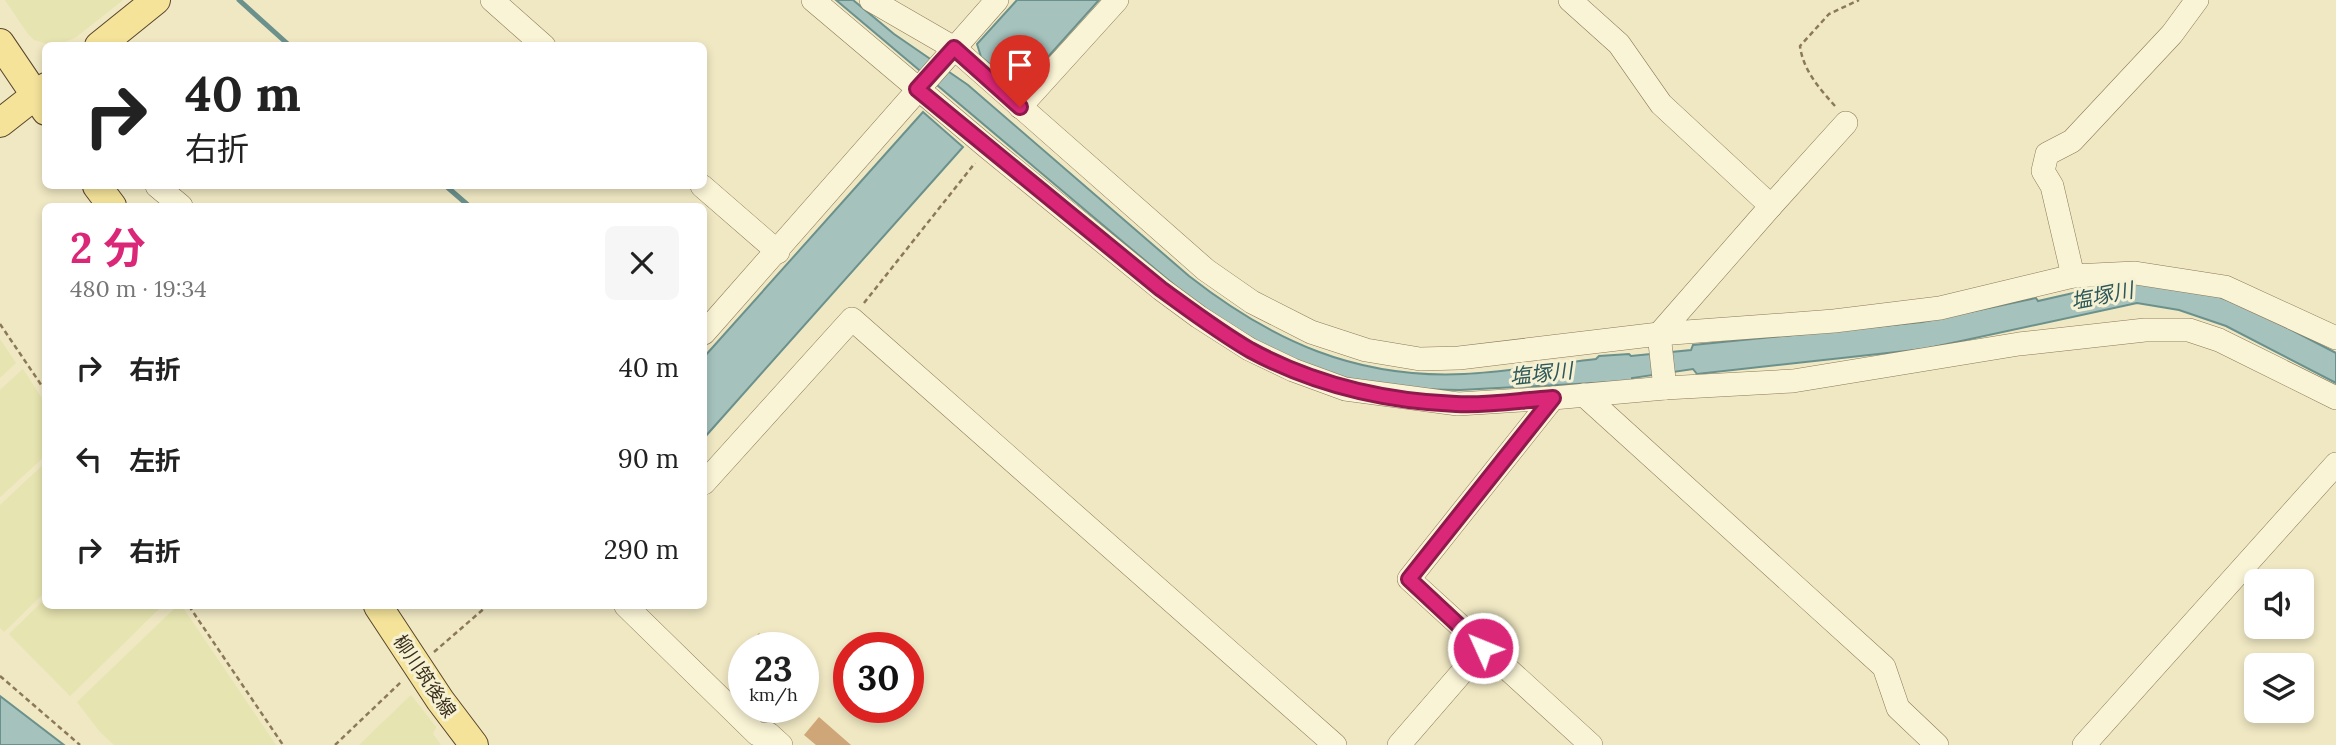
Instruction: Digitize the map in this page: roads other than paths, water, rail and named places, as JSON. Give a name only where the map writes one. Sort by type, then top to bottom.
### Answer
[{"type":"main road","points":[[104,42],[156,0]]},
{"type":"main road","points":[[0,43],[42,98],[0,123]]},
{"type":"main road","name":"柳川筑後線","points":[[380,609],[474,745]]},
{"type":"street","points":[[492,0],[539,42]]},
{"type":"street","points":[[813,0],[987,147],[1189,310],[1249,349],[1293,370],[1345,389],[1458,404],[1553,398],[1793,381],[2019,344],[2145,330],[2189,330],[2219,340],[2336,398]]},
{"type":"street","points":[[871,0],[954,48],[1206,270],[1252,302],[1311,332],[1366,350],[1420,359],[1459,358],[1660,340],[1940,308],[2073,276],[2135,273],[2225,287],[2336,338]]},
{"type":"street","points":[[707,330],[997,0]]},
{"type":"street","points":[[1020,107],[1117,0]]},
{"type":"street","points":[[1570,0],[1619,44],[1661,104],[1770,206]]},
{"type":"street","points":[[2073,276],[2052,186],[2043,171],[2047,154],[2072,141],[2172,34],[2197,0]]},
{"type":"street","points":[[1665,388],[1660,340],[1770,206],[1846,123]]},
{"type":"street","points":[[161,189],[177,203]]},
{"type":"street","points":[[705,189],[778,252]]},
{"type":"street","points":[[707,480],[852,320],[1335,745]]},
{"type":"street","points":[[1584,395],[1884,667],[1898,708],[1937,745]]},
{"type":"street","points":[[1553,398],[1409,579],[1591,745]]},
{"type":"street","points":[[2084,745],[2328,489],[2336,464]]},
{"type":"street","points":[[629,609],[757,734],[769,734],[781,745]]},
{"type":"street","points":[[1400,745],[1483,648]]},
{"type":"water","name":"塩塚川","points":[[836,0],[853,0],[894,34],[968,85],[1189,276],[1220,299],[1284,337],[1351,362],[1387,370],[1425,374],[1497,372],[1596,359],[1599,356],[1691,350],[1693,345],[1922,322],[2036,298],[2038,301],[2091,289],[2092,286],[2136,279],[2214,295],[2249,308],[2336,353],[2336,383],[2226,326],[2179,310],[2137,303],[1924,349],[1697,374],[1693,369],[1632,378],[1632,381],[1460,390],[1409,389],[1354,381],[1289,359],[1205,311]]},
{"type":"water","points":[[1017,0],[1099,0],[1020,88],[981,57],[977,44]]},
{"type":"water","points":[[923,112],[963,147],[707,435],[707,354]]},
{"type":"water","points":[[0,696],[64,745],[0,745]]},
{"type":"waterway","points":[[239,0],[286,42]]},
{"type":"waterway","points":[[449,189],[466,203]]}]
